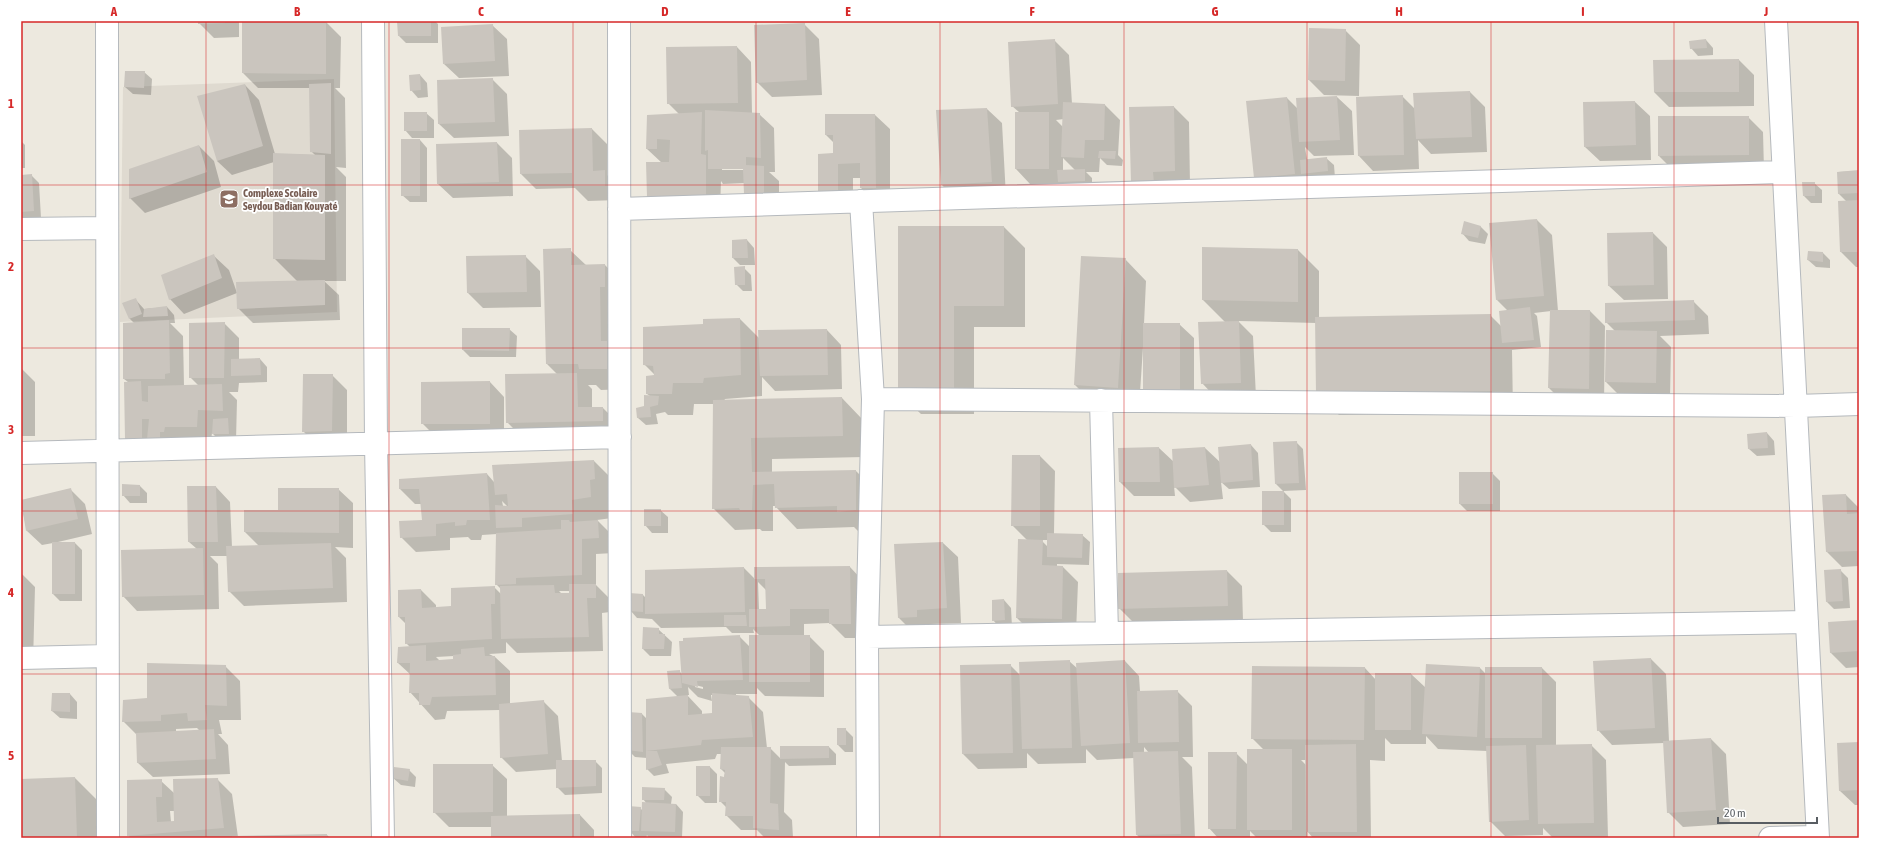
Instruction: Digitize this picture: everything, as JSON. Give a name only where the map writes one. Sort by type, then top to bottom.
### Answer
[{"type":"street","points":[[107,21],[108,838]]},
{"type":"street","points":[[374,21],[376,443],[383,838]]},
{"type":"street","points":[[619,21],[620,838]]},
{"type":"street","points":[[1770,838],[1818,837],[1776,21]]},
{"type":"street","points":[[619,209],[1783,172]]},
{"type":"street","points":[[861,201],[873,399],[867,637],[868,838]]},
{"type":"street","points":[[21,229],[107,228]]},
{"type":"street","points":[[873,399],[1796,406],[1859,404]]},
{"type":"street","points":[[1102,400],[1107,633]]},
{"type":"street","points":[[21,453],[620,437]]},
{"type":"street","points":[[867,637],[1807,622]]},
{"type":"street","points":[[21,658],[107,656]]},
{"type":"shaded area","name":"Complexe Scolaire Seydou Badian Kouyaté","points":[[334,79],[337,312],[120,322],[123,87]]},
{"type":"building","points":[[198,21],[225,21],[225,23],[198,24]]},
{"type":"building","points":[[242,21],[326,21],[326,74],[242,73]]},
{"type":"building","points":[[397,21],[431,21],[431,36],[398,36]]},
{"type":"building","points":[[805,23],[807,80],[756,83],[754,25]]},
{"type":"building","points":[[493,24],[495,61],[443,64],[441,27]]},
{"type":"building","points":[[1309,28],[1346,29],[1345,81],[1308,80]]},
{"type":"building","points":[[1055,39],[1058,104],[1011,107],[1008,42]]},
{"type":"building","points":[[1706,39],[1707,48],[1690,49],[1689,41]]},
{"type":"building","points":[[737,46],[738,103],[667,104],[666,47]]},
{"type":"building","points":[[1739,59],[1739,92],[1654,92],[1653,60]]},
{"type":"building","points":[[125,71],[145,71],[144,88],[124,87]]},
{"type":"building","points":[[420,74],[421,90],[410,91],[409,75]]},
{"type":"building","points":[[493,78],[495,122],[438,124],[437,80]]},
{"type":"building","points":[[331,83],[331,154],[310,152],[309,84]]},
{"type":"building","points":[[245,84],[263,146],[217,161],[197,96]]},
{"type":"building","points":[[1470,91],[1472,137],[1416,139],[1413,93]]},
{"type":"building","points":[[1403,95],[1404,155],[1358,156],[1356,97]]},
{"type":"building","points":[[1337,96],[1340,140],[1299,142],[1296,98]]},
{"type":"building","points":[[1287,97],[1295,174],[1254,178],[1246,101]]},
{"type":"building","points":[[1635,101],[1636,145],[1584,147],[1583,102]]},
{"type":"building","points":[[1063,102],[1105,104],[1104,140],[1085,140],[1084,158],[1061,157]]},
{"type":"building","points":[[1174,106],[1175,171],[1153,172],[1154,183],[1131,184],[1129,107]]},
{"type":"building","points":[[987,108],[992,182],[941,185],[936,110]]},
{"type":"building","points":[[705,110],[760,113],[761,158],[746,157],[746,165],[764,166],[764,195],[744,194],[743,169],[708,169],[708,150],[705,151]]},
{"type":"building","points":[[404,112],[427,112],[427,131],[404,131]]},
{"type":"building","points":[[702,112],[701,154],[706,155],[706,197],[647,197],[646,162],[669,162],[670,140],[657,139],[657,149],[646,149],[647,115]]},
{"type":"building","points":[[1015,112],[1049,112],[1049,169],[1015,169]]},
{"type":"building","points":[[825,114],[875,114],[876,188],[860,188],[860,163],[838,164],[838,194],[818,194],[818,154],[833,153],[833,135],[825,135]]},
{"type":"building","points":[[1658,116],[1749,116],[1749,155],[1658,156]]},
{"type":"building","points":[[592,128],[593,171],[605,170],[605,186],[572,186],[572,173],[520,174],[519,130]]},
{"type":"building","points":[[401,139],[420,139],[420,196],[401,196]]},
{"type":"building","points":[[497,142],[499,182],[437,184],[436,144]]},
{"type":"building","points":[[199,145],[207,172],[129,199],[129,169]]},
{"type":"building","points":[[1099,151],[1116,151],[1115,159],[1098,158]]},
{"type":"building","points":[[273,153],[325,155],[325,260],[273,259]]},
{"type":"building","points":[[1327,157],[1328,171],[1301,174],[1300,160]]},
{"type":"building","points":[[1085,169],[1085,181],[1058,182],[1057,170]]},
{"type":"building","points":[[1859,170],[1859,193],[1838,194],[1837,172]]},
{"type":"building","points":[[32,174],[34,211],[21,212],[21,175]]},
{"type":"building","points":[[1802,182],[1815,182],[1815,196],[1803,196]]},
{"type":"building","points":[[1859,200],[1859,252],[1840,252],[1838,201]]},
{"type":"building","points":[[1537,219],[1544,296],[1496,300],[1489,223]]},
{"type":"building","points":[[1464,221],[1481,226],[1478,238],[1461,234]]},
{"type":"building","points":[[898,226],[1004,226],[1004,306],[954,306],[954,393],[898,393]]},
{"type":"building","points":[[1653,232],[1654,285],[1608,286],[1607,233]]},
{"type":"building","points":[[747,239],[748,258],[732,258],[732,240]]},
{"type":"building","points":[[1202,247],[1298,249],[1298,302],[1202,300]]},
{"type":"building","points":[[571,248],[571,265],[605,264],[605,287],[600,287],[601,341],[607,341],[607,369],[579,369],[578,364],[546,364],[543,249]]},
{"type":"building","points":[[1808,251],[1823,252],[1823,262],[1807,260]]},
{"type":"building","points":[[214,254],[222,278],[169,300],[161,275]]},
{"type":"building","points":[[526,255],[527,292],[467,293],[466,256]]},
{"type":"building","points":[[1081,256],[1126,258],[1118,388],[1074,385]]},
{"type":"building","points":[[745,266],[745,285],[735,285],[734,267]]},
{"type":"building","points":[[325,280],[325,305],[237,309],[236,282]]},
{"type":"building","points":[[136,298],[142,314],[129,319],[122,303]]},
{"type":"building","points":[[1694,300],[1695,320],[1605,323],[1605,303]]},
{"type":"building","points":[[167,306],[168,316],[143,317],[144,309]]},
{"type":"building","points":[[1530,307],[1534,340],[1502,343],[1499,311]]},
{"type":"building","points":[[1550,310],[1590,310],[1589,389],[1548,388]]},
{"type":"building","points":[[1491,314],[1492,391],[1316,394],[1315,317]]},
{"type":"building","points":[[740,318],[741,375],[704,378],[703,383],[673,383],[672,394],[646,394],[646,376],[654,375],[653,366],[643,365],[643,327],[703,324],[703,319]]},
{"type":"building","points":[[169,320],[170,373],[165,374],[165,379],[123,379],[123,323]]},
{"type":"building","points":[[1239,321],[1241,383],[1201,384],[1198,322]]},
{"type":"building","points":[[225,322],[224,378],[189,378],[189,323]]},
{"type":"building","points":[[1143,323],[1180,323],[1180,391],[1143,391]]},
{"type":"building","points":[[462,328],[510,328],[509,351],[462,350]]},
{"type":"building","points":[[827,329],[828,375],[760,376],[758,330]]},
{"type":"building","points":[[1606,330],[1657,331],[1656,383],[1605,382]]},
{"type":"building","points":[[260,358],[261,375],[231,376],[231,359]]},
{"type":"building","points":[[577,373],[578,407],[603,407],[603,421],[506,423],[505,374]]},
{"type":"building","points":[[303,374],[333,374],[332,431],[302,432]]},
{"type":"building","points":[[141,381],[142,401],[148,402],[148,386],[222,384],[223,411],[198,410],[197,427],[165,427],[164,432],[160,432],[160,439],[147,439],[149,419],[142,419],[142,439],[125,439],[124,382]]},
{"type":"building","points":[[490,381],[490,424],[421,424],[421,382]]},
{"type":"building","points":[[644,395],[659,396],[658,405],[650,407],[651,417],[637,418],[636,408],[644,406]]},
{"type":"building","points":[[842,397],[843,436],[751,438],[752,472],[856,470],[856,510],[837,512],[837,506],[775,508],[774,484],[753,485],[752,510],[740,510],[739,508],[712,509],[713,400]]},
{"type":"building","points":[[228,418],[229,434],[212,434],[213,419]]},
{"type":"building","points":[[1767,432],[1768,448],[1748,449],[1747,434]]},
{"type":"building","points":[[1297,441],[1299,483],[1275,484],[1273,442]]},
{"type":"building","points":[[1251,444],[1253,480],[1221,483],[1218,447]]},
{"type":"building","points":[[1159,447],[1160,482],[1119,482],[1118,448]]},
{"type":"building","points":[[1205,447],[1209,485],[1174,488],[1172,449]]},
{"type":"building","points":[[1012,455],[1040,455],[1040,526],[1011,526]]},
{"type":"building","points":[[594,460],[595,479],[590,480],[591,497],[572,500],[573,514],[522,518],[522,527],[496,528],[495,505],[508,506],[507,494],[495,495],[492,465]]},
{"type":"building","points":[[1459,472],[1493,472],[1493,504],[1459,504]]},
{"type":"building","points":[[487,473],[490,520],[467,520],[466,525],[455,526],[455,522],[436,524],[436,536],[400,538],[399,521],[422,520],[419,489],[399,489],[399,479]]},
{"type":"building","points":[[122,484],[140,485],[140,496],[122,496]]},
{"type":"building","points":[[187,486],[216,486],[218,542],[188,542]]},
{"type":"building","points":[[71,488],[78,519],[26,531],[21,500]]},
{"type":"building","points":[[278,488],[339,488],[339,533],[244,532],[244,510],[278,510]]},
{"type":"building","points":[[1262,491],[1284,491],[1284,525],[1262,525]]},
{"type":"building","points":[[1846,494],[1847,514],[1859,513],[1859,551],[1826,552],[1822,495]]},
{"type":"building","points":[[644,509],[661,509],[661,526],[644,526]]},
{"type":"building","points":[[561,520],[569,520],[570,522],[598,520],[599,538],[582,539],[582,575],[516,578],[516,584],[495,585],[496,533],[561,529]]},
{"type":"building","points":[[1047,533],[1083,534],[1082,558],[1047,557]]},
{"type":"building","points":[[1018,539],[1043,540],[1042,565],[1063,566],[1062,619],[1016,618]]},
{"type":"building","points":[[52,542],[75,542],[75,594],[52,594]]},
{"type":"building","points":[[943,542],[947,608],[917,610],[917,617],[898,618],[894,544]]},
{"type":"building","points":[[331,543],[333,588],[228,592],[226,546]]},
{"type":"building","points":[[203,548],[204,595],[122,597],[121,550]]},
{"type":"building","points":[[850,566],[851,624],[829,624],[829,609],[790,609],[790,626],[749,627],[749,609],[766,609],[765,579],[754,579],[754,567]]},
{"type":"building","points":[[744,567],[745,612],[645,614],[645,570]]},
{"type":"building","points":[[1841,569],[1843,601],[1826,602],[1824,570]]},
{"type":"building","points":[[1227,570],[1228,606],[1118,609],[1118,573]]},
{"type":"building","points":[[569,584],[596,584],[596,598],[587,598],[589,637],[501,639],[500,586],[554,585],[555,593],[569,593]]},
{"type":"building","points":[[495,586],[495,604],[491,604],[492,639],[405,644],[405,617],[398,617],[398,590],[421,589],[422,608],[451,606],[451,588]]},
{"type":"building","points":[[629,593],[643,594],[643,612],[629,611]]},
{"type":"building","points":[[1004,599],[1005,620],[992,621],[992,600]]},
{"type":"building","points":[[724,615],[746,615],[747,626],[724,626]]},
{"type":"building","points":[[1859,620],[1859,651],[1830,653],[1828,622]]},
{"type":"building","points":[[643,627],[659,628],[659,634],[665,634],[664,649],[642,649]]},
{"type":"building","points":[[740,635],[743,680],[697,681],[698,687],[682,683],[679,641],[683,641],[683,638]]},
{"type":"building","points":[[749,635],[810,635],[810,682],[749,682]]},
{"type":"building","points":[[426,645],[426,661],[453,659],[453,655],[461,654],[461,649],[484,647],[485,656],[495,656],[496,695],[432,697],[430,705],[419,705],[419,693],[409,693],[410,663],[397,663],[398,647]]},
{"type":"building","points":[[1651,658],[1655,728],[1597,731],[1593,661]]},
{"type":"building","points":[[1070,660],[1072,748],[1022,749],[1019,662]]},
{"type":"building","points":[[1125,660],[1130,743],[1081,746],[1076,663]]},
{"type":"building","points":[[147,663],[226,665],[227,706],[205,705],[207,720],[188,721],[187,713],[161,715],[161,721],[122,722],[123,700],[147,698]]},
{"type":"building","points":[[1011,664],[1013,753],[962,754],[960,665]]},
{"type":"building","points":[[1426,664],[1480,667],[1477,737],[1422,734]]},
{"type":"building","points":[[1252,666],[1365,667],[1364,740],[1251,739]]},
{"type":"building","points":[[1485,667],[1542,667],[1542,738],[1485,738]]},
{"type":"building","points":[[680,670],[682,688],[669,689],[667,671]]},
{"type":"building","points":[[1375,673],[1411,673],[1411,730],[1375,730]]},
{"type":"building","points":[[1178,690],[1179,742],[1138,743],[1137,691]]},
{"type":"building","points":[[52,693],[70,693],[70,712],[51,711]]},
{"type":"building","points":[[712,693],[749,696],[753,737],[702,740],[701,745],[646,751],[646,699],[688,695],[688,715],[712,713]]},
{"type":"building","points":[[544,700],[548,754],[500,758],[499,704]]},
{"type":"building","points":[[628,712],[642,713],[643,752],[627,750]]},
{"type":"building","points":[[837,728],[846,728],[846,745],[837,745]]},
{"type":"building","points":[[214,729],[216,759],[137,763],[136,733]]},
{"type":"building","points":[[1711,738],[1716,810],[1667,813],[1663,741]]},
{"type":"building","points":[[1859,742],[1859,790],[1839,791],[1837,743]]},
{"type":"building","points":[[1356,744],[1357,832],[1306,832],[1305,745]]},
{"type":"building","points":[[1592,744],[1594,823],[1538,824],[1536,745]]},
{"type":"building","points":[[1526,745],[1529,820],[1489,822],[1486,746]]},
{"type":"building","points":[[780,746],[829,746],[829,758],[780,759]]},
{"type":"building","points":[[721,747],[771,747],[770,803],[778,804],[779,830],[753,828],[753,816],[725,816],[726,802],[719,802],[720,776],[724,777],[725,770],[720,769]]},
{"type":"building","points":[[1247,749],[1292,749],[1292,830],[1247,830]]},
{"type":"building","points":[[646,751],[657,751],[662,765],[646,770]]},
{"type":"building","points":[[1178,751],[1181,834],[1136,835],[1133,752]]},
{"type":"building","points":[[1208,752],[1237,752],[1236,829],[1208,829]]},
{"type":"building","points":[[556,760],[596,760],[596,786],[556,788]]},
{"type":"building","points":[[433,764],[493,764],[493,812],[433,813]]},
{"type":"building","points":[[696,766],[710,766],[710,796],[696,796]]},
{"type":"building","points":[[394,767],[410,769],[408,781],[392,778]]},
{"type":"building","points":[[75,777],[77,838],[21,838],[21,779]]},
{"type":"building","points":[[218,778],[224,828],[127,836],[127,780],[162,779],[162,797],[156,797],[157,822],[174,821],[173,779]]},
{"type":"building","points":[[642,787],[665,788],[664,800],[642,800]]},
{"type":"building","points":[[642,802],[676,804],[675,832],[641,831]]},
{"type":"building","points":[[628,806],[641,807],[639,831],[628,831]]},
{"type":"building","points":[[580,814],[580,838],[491,838],[491,816]]},
{"type":"building","points":[[327,834],[327,838],[232,838],[232,836]]},
{"type":"place","name":"Complexe Scolaire Seydou Badian Kouyaté","points":[[229,199]]}]
